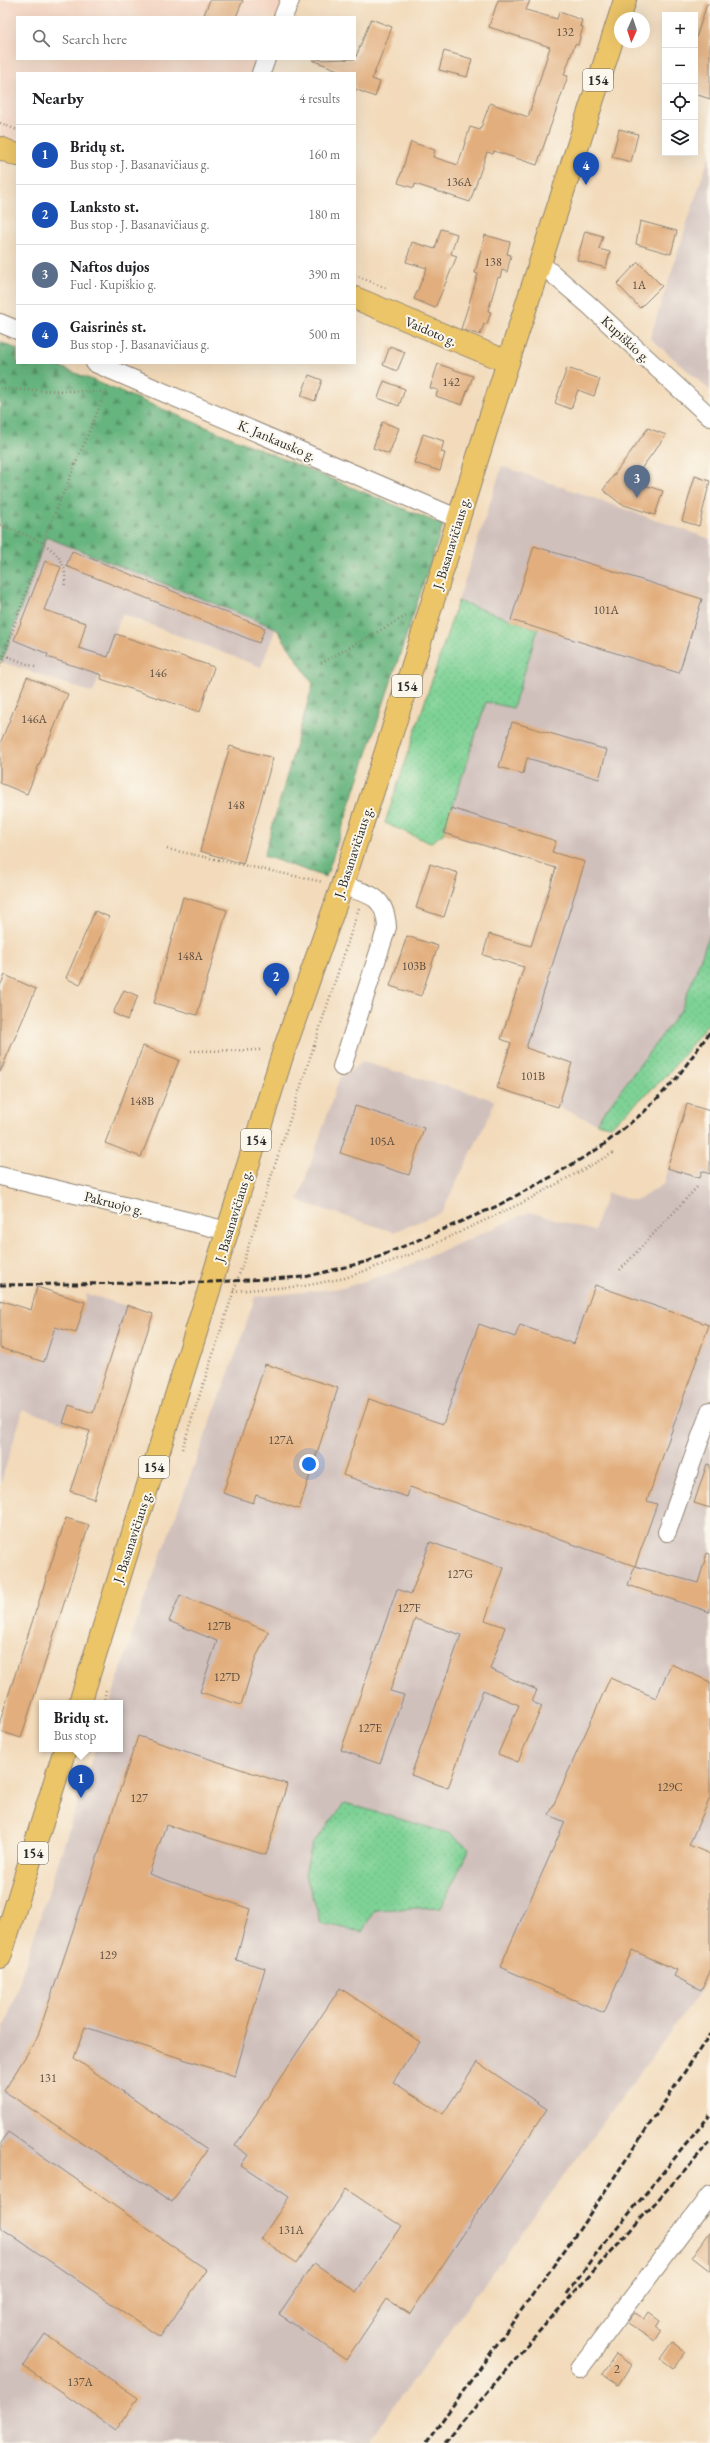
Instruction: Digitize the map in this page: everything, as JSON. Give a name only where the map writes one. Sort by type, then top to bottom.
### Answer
[{"type":"main road","name":"J. Basanavičiaus g.","points":[[81,1700],[210,1291],[284,1050],[342,886],[624,0]]},
{"type":"main road","points":[[0,148],[16,155]]},
{"type":"main road","name":"Vaidoto g.","points":[[356,298],[508,362]]},
{"type":"main road","name":"154","points":[[0,1957],[64,1752]]},
{"type":"street","points":[[283,16],[290,0]]},
{"type":"street","points":[[261,72],[266,60]]},
{"type":"street","name":"Kupiškio g.","points":[[540,263],[589,305],[710,417]]},
{"type":"street","points":[[0,323],[16,330]]},
{"type":"street","name":"K. Jankausko g.","points":[[97,364],[459,518]]},
{"type":"street","points":[[342,886],[364,893],[381,902],[386,914],[387,927],[342,1067]]},
{"type":"street","name":"Pakruojo g.","points":[[0,1176],[228,1231]]},
{"type":"street","points":[[667,1532],[710,1411]]},
{"type":"street","points":[[579,2369],[710,2195]]},
{"type":"path","points":[[0,123],[16,130]]},
{"type":"path","points":[[0,667],[44,542],[114,371]]},
{"type":"path","points":[[0,389],[105,392]]},
{"type":"path","points":[[0,525],[44,542],[61,559],[66,576],[64,588]]},
{"type":"path","points":[[321,663],[433,601]]},
{"type":"path","points":[[4,655],[35,667]]},
{"type":"path","points":[[167,849],[342,886]]},
{"type":"path","points":[[181,1450],[364,893]]},
{"type":"path","points":[[191,1051],[284,1050]]},
{"type":"path","points":[[210,1291],[304,1286],[345,1278],[417,1252],[524,1202],[615,1152]]},
{"type":"path","points":[[620,1270],[698,1186]]},
{"type":"path","points":[[105,1686],[105,1700]]},
{"type":"shaded area","points":[[0,0],[290,0],[283,16],[16,16],[16,60],[266,60],[261,72],[16,72],[16,155],[0,148]]},
{"type":"shaded area","points":[[710,153],[710,390],[650,338]]},
{"type":"shaded area","points":[[502,466],[710,539],[710,934],[681,1010],[596,1123],[558,1107],[497,1088],[511,1043],[501,1039],[555,868],[444,833],[486,702],[538,629],[458,601]]},
{"type":"shaded area","points":[[45,537],[276,628],[261,667],[122,614],[93,693],[2,662]]},
{"type":"shaded area","points":[[363,1062],[494,1100],[491,1112],[442,1212],[394,1232],[298,1201],[340,1077]]},
{"type":"shaded area","points":[[687,1104],[710,1111],[710,1972],[701,1990],[367,2443],[0,2443],[0,2041],[94,1752],[123,1752],[123,1700],[111,1700],[140,1611],[241,1340],[255,1297],[343,1288],[396,1271],[530,1212],[594,1231],[607,1193],[636,1201],[664,1184]]},
{"type":"shaded area","points":[[37,1287],[85,1302],[87,1294],[153,1314],[113,1438],[23,1410],[0,1485],[0,1300],[31,1310]]},
{"type":"green space","points":[[0,342],[16,349],[16,364],[53,364],[443,525],[326,877],[264,856],[313,684],[276,628],[46,537],[2,662],[0,660]]},
{"type":"green space","points":[[458,601],[538,629],[513,708],[486,702],[444,833],[430,843],[385,823]]},
{"type":"green space","points":[[710,934],[710,1021],[667,1075],[611,1126],[596,1123],[681,1010]]},
{"type":"green space","points":[[345,1803],[451,1834],[469,1849],[441,1907],[374,1910],[362,1932],[321,1923],[305,1873],[312,1845]]},
{"type":"building","points":[[210,0],[243,0],[236,16],[203,16]]},
{"type":"building","points":[[498,0],[530,0],[526,10],[557,19],[559,12],[582,20],[580,26],[583,27],[578,45],[575,44],[564,75],[568,76],[537,165],[494,151],[493,154],[487,152],[470,202],[415,184],[414,188],[398,183],[411,142],[435,150],[433,157],[458,165],[470,127],[480,130],[490,103],[528,117],[550,47],[489,27]]},
{"type":"building","points":[[707,4],[710,4],[710,99],[698,95],[698,32]]},
{"type":"building","points":[[371,19],[392,27],[372,79],[380,82],[375,97],[356,89],[356,72],[343,72],[312,60],[356,60],[356,56]]},
{"type":"building","points":[[444,51],[472,59],[467,77],[439,70]]},
{"type":"building","points":[[619,129],[638,134],[631,162],[612,157]]},
{"type":"building","points":[[640,221],[677,231],[671,254],[636,244]]},
{"type":"building","points":[[441,229],[457,234],[451,254],[457,256],[435,308],[414,299],[427,268],[406,262],[412,242],[435,249]]},
{"type":"building","points":[[585,231],[603,236],[599,249],[610,252],[606,268],[577,260]]},
{"type":"building","points":[[485,235],[510,242],[507,254],[511,255],[507,272],[502,270],[500,278],[498,277],[488,311],[491,312],[487,324],[484,324],[480,335],[461,329],[478,274],[475,273]]},
{"type":"building","points":[[638,262],[662,286],[640,308],[617,284]]},
{"type":"building","points":[[390,346],[405,352],[397,371],[383,365]]},
{"type":"building","points":[[438,364],[473,376],[462,405],[436,396],[438,390],[430,388]]},
{"type":"building","points":[[567,368],[600,379],[594,396],[578,390],[571,409],[555,403]]},
{"type":"building","points":[[309,375],[322,380],[315,401],[301,396]]},
{"type":"building","points":[[384,381],[405,389],[399,406],[378,398]]},
{"type":"building","points":[[382,422],[399,428],[389,454],[373,448]]},
{"type":"building","points":[[648,428],[666,435],[632,481],[663,491],[655,515],[621,504],[603,490]]},
{"type":"building","points":[[423,434],[444,441],[441,452],[445,453],[440,471],[414,463]]},
{"type":"building","points":[[695,476],[710,481],[699,526],[682,521]]},
{"type":"building","points":[[534,546],[702,599],[679,673],[511,620]]},
{"type":"building","points":[[72,551],[265,628],[259,643],[66,566]]},
{"type":"building","points":[[45,561],[61,567],[44,610],[86,623],[79,648],[108,657],[116,634],[214,667],[200,712],[101,679],[102,675],[47,657],[48,654],[14,640]]},
{"type":"building","points":[[27,677],[68,694],[27,794],[0,783],[0,744]]},
{"type":"building","points":[[512,722],[607,750],[599,779],[527,758],[523,774],[499,767]]},
{"type":"building","points":[[230,746],[273,758],[243,864],[200,851]]},
{"type":"building","points":[[451,808],[556,841],[552,852],[585,862],[526,1048],[572,1063],[558,1107],[497,1088],[511,1043],[501,1039],[524,967],[483,955],[489,934],[531,946],[556,868],[444,833]]},
{"type":"building","points":[[430,864],[458,873],[444,917],[416,908]]},
{"type":"building","points":[[183,897],[227,910],[197,1015],[154,1003]]},
{"type":"building","points":[[95,911],[109,917],[80,985],[66,978]]},
{"type":"building","points":[[407,936],[438,946],[421,996],[390,986]]},
{"type":"building","points":[[5,975],[36,989],[0,1072],[0,986]]},
{"type":"building","points":[[124,990],[138,996],[127,1020],[113,1013]]},
{"type":"building","points":[[143,1046],[179,1060],[141,1157],[105,1143]]},
{"type":"building","points":[[687,1104],[710,1111],[710,1174],[702,1171],[700,1178],[667,1168]]},
{"type":"building","points":[[355,1106],[424,1128],[409,1175],[340,1153]]},
{"type":"building","points":[[595,1285],[709,1325],[647,1501],[657,1504],[635,1566],[410,1487],[407,1497],[343,1475],[369,1399],[443,1424],[479,1324],[515,1337],[520,1325],[574,1344]]},
{"type":"building","points":[[37,1287],[85,1302],[76,1333],[55,1327],[44,1362],[0,1348],[0,1300],[31,1310]]},
{"type":"building","points":[[127,1305],[153,1314],[94,1499],[70,1491],[90,1431],[63,1423],[69,1405],[93,1413]]},
{"type":"building","points":[[265,1364],[338,1388],[299,1509],[256,1495],[253,1503],[223,1493]]},
{"type":"building","points":[[707,1464],[710,1465],[710,1508],[694,1503]]},
{"type":"building","points":[[66,1518],[89,1525],[21,1738],[0,1731],[0,1721]]},
{"type":"building","points":[[430,1542],[504,1568],[485,1620],[505,1627],[490,1669],[537,1690],[532,1702],[542,1706],[518,1762],[498,1754],[519,1705],[483,1690],[448,1788],[411,1775],[461,1635],[415,1619],[390,1691],[404,1695],[380,1764],[341,1750],[397,1589],[411,1594]]},
{"type":"building","points":[[707,1553],[710,1554],[710,1612],[628,1585],[635,1566],[698,1583]]},
{"type":"building","points":[[180,1595],[269,1632],[256,1657],[241,1705],[200,1692],[217,1641],[169,1621]]},
{"type":"building","points":[[671,1664],[710,1682],[710,1798],[689,1845],[710,1854],[710,1972],[701,1990],[674,1976],[677,1970],[632,1950],[604,2013],[500,1967],[565,1822],[549,1815],[610,1678],[656,1698]]},
{"type":"building","points":[[138,1736],[287,1784],[266,1855],[166,1825],[149,1874],[250,1909],[236,1960],[265,1968],[235,2076],[85,2027],[74,2058],[207,2150],[172,2202],[4,2091],[37,2038]]},
{"type":"building","points":[[340,1988],[420,2042],[393,2082],[443,2114],[477,2062],[547,2109],[410,2314],[387,2299],[346,2360],[279,2314],[314,2263],[356,2292],[401,2226],[346,2189],[297,2263],[261,2239],[289,2197],[241,2165],[248,2155],[235,2146]]},
{"type":"building","points":[[8,2132],[207,2270],[160,2337],[0,2227],[0,2143]]},
{"type":"building","points":[[710,2232],[710,2271],[692,2257]]},
{"type":"building","points":[[635,2313],[645,2319],[649,2313],[660,2321],[656,2327],[661,2330],[654,2341],[627,2323]]},
{"type":"building","points":[[45,2334],[138,2398],[116,2430],[23,2366]]},
{"type":"building","points":[[673,2342],[686,2352],[673,2368],[661,2359]]},
{"type":"building","points":[[616,2354],[631,2365],[618,2385],[602,2374]]},
{"type":"railway","points":[[0,1285],[212,1282],[305,1277],[369,1261],[495,1207],[551,1177],[601,1147],[645,1111],[676,1079],[710,1032]]},
{"type":"railway","points":[[426,2443],[579,2230],[710,2034]]},
{"type":"railway","points":[[567,2294],[591,2260],[710,2115]]},
{"type":"railway","points":[[445,2443],[526,2346],[710,2142]]},
{"type":"place","name":"Gaisrinės st.","points":[[586,185]]},
{"type":"place","name":"Naftos dujos","points":[[637,498]]},
{"type":"place","name":"Lanksto st.","points":[[276,996]]},
{"type":"place","name":"Bridų st.","points":[[81,1798]]}]
